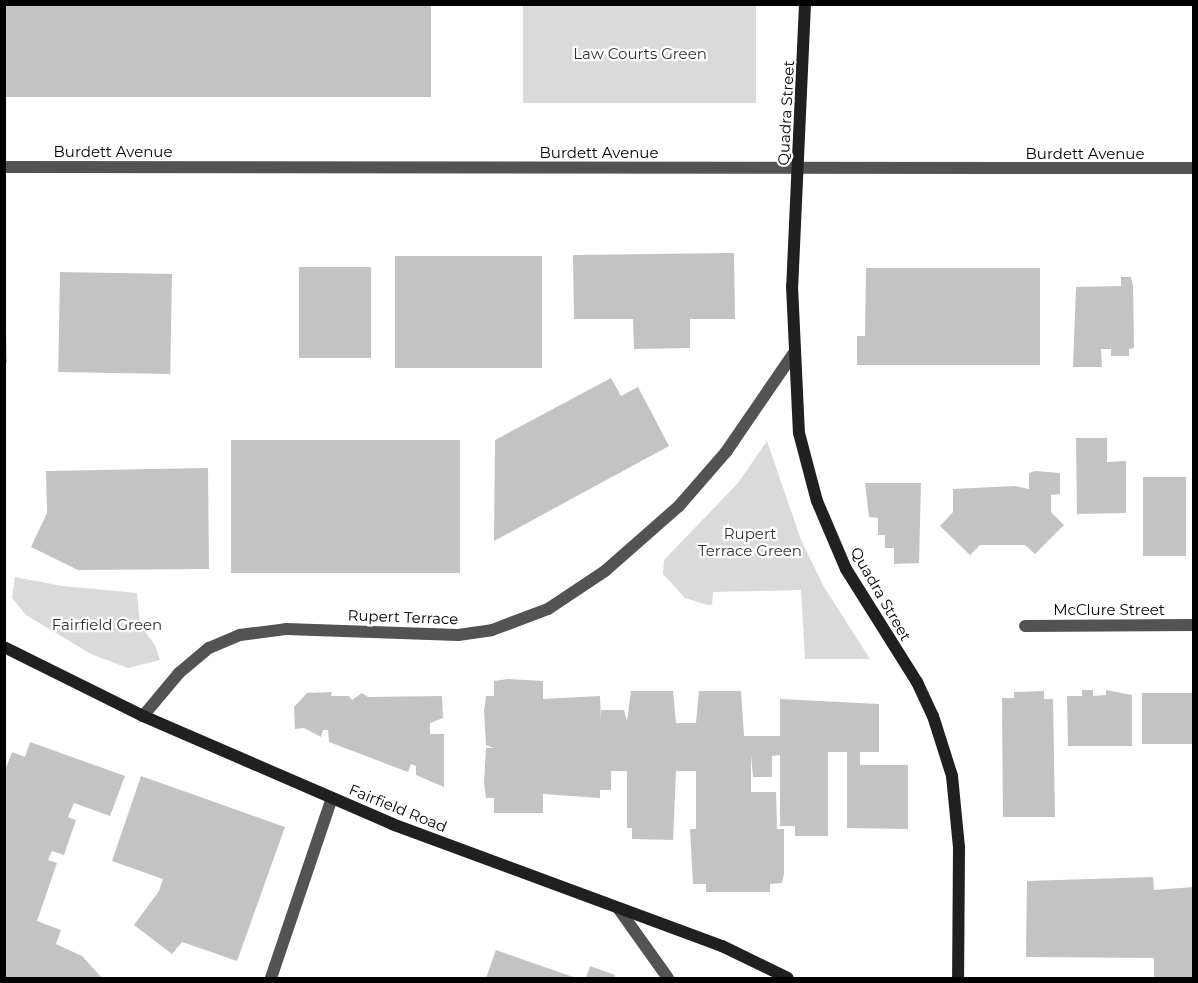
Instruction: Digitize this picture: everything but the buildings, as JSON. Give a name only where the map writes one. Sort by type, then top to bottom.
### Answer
[{"type":"main road","name":"Quadra Street","points":[[806,4],[793,354],[799,434],[817,501],[846,569],[917,682],[933,716],[952,776],[959,847],[958,978]]},
{"type":"main road","name":"Fairfield Road","points":[[4,647],[143,716],[332,798],[722,946],[788,978]]},
{"type":"street","name":"Burdett Avenue","points":[[4,167],[1194,168]]},
{"type":"street","name":"Rupert Terrace","points":[[143,716],[179,673],[209,648],[240,634],[286,629],[458,635],[492,630],[548,609],[605,571],[679,506],[726,452],[793,354]]},
{"type":"street","name":"McClure Street","points":[[1025,626],[1194,625]]},
{"type":"street","points":[[270,978],[332,798]]},
{"type":"street","points":[[618,908],[668,978]]},
{"type":"green space","name":"Law Courts Green","points":[[523,5],[756,5],[756,103],[523,103]]},
{"type":"green space","name":"Rupert Terrace Green","points":[[767,441],[801,540],[824,587],[870,659],[805,659],[801,590],[713,592],[712,605],[707,605],[685,598],[663,574],[664,560],[738,483]]},
{"type":"green space","name":"Fairfield Green","points":[[15,577],[62,586],[137,593],[140,625],[155,645],[160,660],[128,668],[91,654],[26,615],[12,598]]}]
